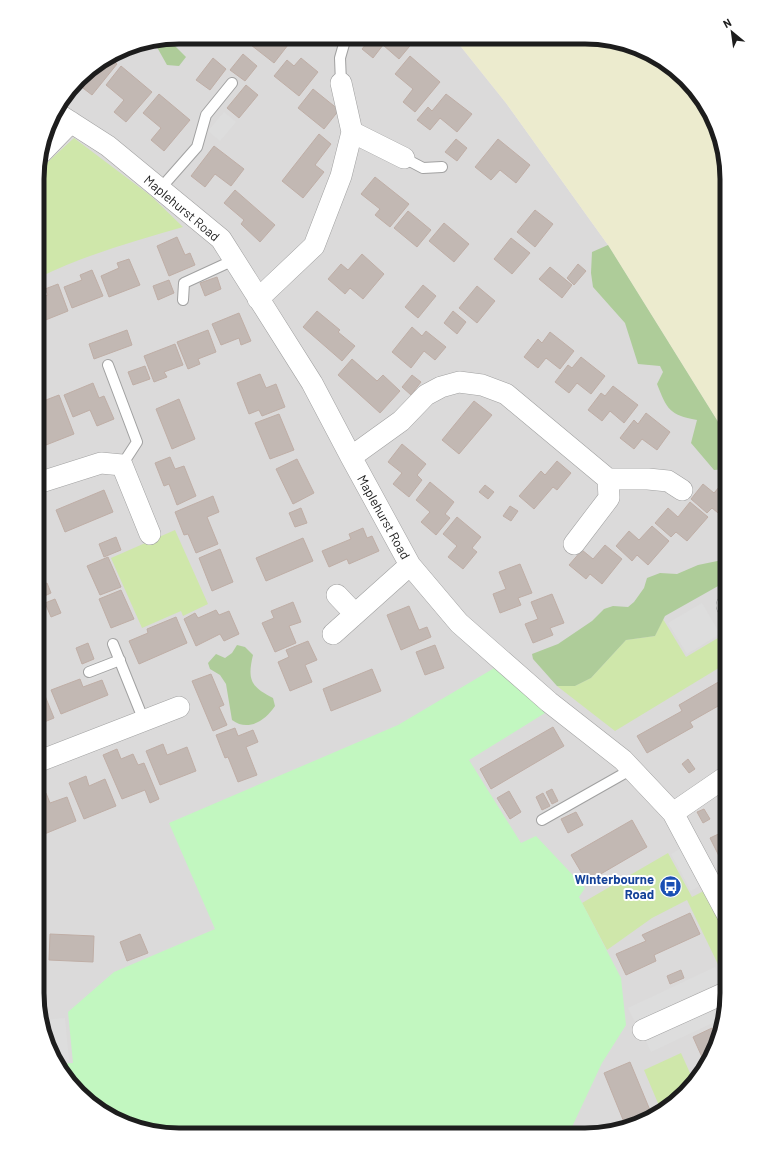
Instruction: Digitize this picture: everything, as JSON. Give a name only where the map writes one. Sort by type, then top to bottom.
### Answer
[{"type":"street","points":[[258,299],[314,246],[342,176],[352,132],[341,83]]},
{"type":"street","points":[[51,136],[63,117]]},
{"type":"street","name":"Maplehurst Road","points":[[63,117],[108,146],[221,239],[312,383],[350,457],[410,565],[459,623],[549,702],[623,760],[673,813],[720,901]]},
{"type":"street","points":[[352,132],[404,158]]},
{"type":"street","points":[[350,457],[401,421],[426,395],[441,387],[459,382],[482,385],[506,394],[608,479],[648,479],[668,481],[682,490]]},
{"type":"street","points":[[44,481],[102,463],[122,465],[150,534]]},
{"type":"street","points":[[574,544],[609,498],[608,479]]},
{"type":"street","points":[[333,634],[410,565]]},
{"type":"street","points":[[337,595],[355,614]]},
{"type":"street","points":[[44,759],[179,707]]},
{"type":"street","points":[[673,813],[720,781]]},
{"type":"street","points":[[643,1030],[720,995]]},
{"type":"lane","points":[[341,83],[340,58],[344,44]]},
{"type":"lane","points":[[160,189],[197,147],[206,116],[232,83]]},
{"type":"lane","points":[[404,158],[423,168],[442,167]]},
{"type":"lane","points":[[183,300],[184,283],[234,260]]},
{"type":"lane","points":[[108,365],[137,442],[122,465]]},
{"type":"lane","points":[[113,644],[144,721]]},
{"type":"lane","points":[[89,672],[120,660]]},
{"type":"lane","points":[[542,820],[632,769]]},
{"type":"shaded area","points":[[459,44],[506,103],[608,245],[720,425],[720,1002],[710,1045],[702,1060],[692,1075],[667,1100],[637,1118],[602,1127],[179,1128],[162,1127],[144,1123],[127,1118],[112,1110],[97,1100],[84,1088],[72,1075],[62,1060],[51,1036],[45,1010],[44,993],[44,179],[45,162],[51,136],[62,112],[78,90],[104,67],[119,58],[136,51],[162,45]]},
{"type":"shaded area","points":[[224,112],[236,122],[220,141],[208,131]]},
{"type":"shaded area","points":[[702,603],[720,634],[687,654],[668,623]]},
{"type":"shaded area","points":[[106,657],[112,671],[89,681],[83,667]]},
{"type":"shaded area","points":[[683,847],[703,884],[691,891],[671,854]]},
{"type":"shaded area","points":[[715,967],[720,977],[720,982],[635,1022],[628,1008]]},
{"type":"shaded area","points":[[720,1005],[717,1021],[651,1052],[645,1039]]},
{"type":"shaded area","points":[[65,1018],[69,1060],[62,1060],[54,1045],[47,1020]]},
{"type":"green space","points":[[173,44],[186,57],[179,66],[167,65],[156,46]]},
{"type":"green space","points":[[459,44],[585,44],[602,45],[620,49],[637,54],[667,72],[692,97],[702,112],[710,127],[715,144],[719,162],[720,179],[720,425],[608,245],[506,103]]},
{"type":"green space","points":[[74,138],[151,196],[183,227],[92,255],[44,275],[45,165]]},
{"type":"green space","points":[[608,245],[720,425],[720,470],[714,470],[691,443],[697,420],[680,416],[670,410],[667,405],[657,384],[663,372],[660,366],[638,364],[625,323],[593,287],[591,273],[592,252]]},
{"type":"green space","points":[[175,530],[208,604],[183,616],[181,611],[142,628],[111,558]]},
{"type":"green space","points":[[720,560],[720,585],[665,616],[655,636],[626,640],[591,678],[575,686],[557,686],[533,659],[532,654],[558,644],[592,621],[604,609],[613,606],[628,607],[634,602],[644,588],[647,578],[660,573],[677,574],[698,565]]},
{"type":"green space","points":[[663,619],[686,657],[720,637],[720,667],[615,731],[557,686],[575,686],[591,678],[626,640],[655,636]]},
{"type":"green space","points":[[237,645],[245,647],[253,655],[250,671],[252,682],[260,690],[273,698],[275,706],[261,720],[250,725],[244,725],[232,720],[226,684],[220,675],[210,669],[208,663],[216,654],[225,658],[232,653]]},
{"type":"green space","points":[[496,667],[545,713],[469,760],[521,843],[536,836],[585,888],[579,897],[621,978],[626,1025],[602,1063],[571,1128],[162,1127],[127,1118],[97,1100],[72,1075],[64,1064],[73,1063],[68,1012],[114,972],[215,929],[169,823],[398,725]]},
{"type":"green space","points":[[668,853],[692,897],[720,883],[720,968],[687,900],[652,918],[607,950],[582,903]]},
{"type":"green space","points":[[681,1053],[691,1076],[667,1100],[659,1105],[644,1070]]},
{"type":"building","points":[[287,44],[288,45],[274,63],[251,45]]},
{"type":"building","points":[[366,44],[412,44],[399,59],[383,45],[373,58],[362,49]]},
{"type":"building","points":[[243,54],[257,66],[245,81],[230,70]]},
{"type":"building","points":[[410,56],[440,82],[415,112],[403,102],[413,89],[395,74]]},
{"type":"building","points":[[213,58],[226,69],[210,90],[196,80]]},
{"type":"building","points":[[301,58],[318,72],[299,96],[274,76],[287,60],[294,66]]},
{"type":"building","points":[[114,61],[117,64],[92,95],[81,87],[90,78]]},
{"type":"building","points":[[121,66],[152,92],[126,122],[114,112],[124,100],[106,85]]},
{"type":"building","points":[[246,85],[258,95],[239,118],[227,108]]},
{"type":"building","points":[[313,89],[339,110],[324,129],[298,108]]},
{"type":"building","points":[[159,94],[190,120],[164,151],[151,140],[161,128],[143,113]]},
{"type":"building","points":[[446,94],[472,114],[457,132],[440,118],[430,130],[417,120],[428,107],[432,111]]},
{"type":"building","points":[[319,134],[331,144],[315,165],[324,172],[303,198],[282,181]]},
{"type":"building","points":[[456,139],[467,148],[457,161],[445,152]]},
{"type":"building","points":[[498,139],[530,165],[516,183],[500,170],[491,180],[475,167]]},
{"type":"building","points":[[214,146],[244,169],[231,186],[215,174],[205,187],[191,176]]},
{"type":"building","points":[[375,177],[409,204],[390,227],[375,215],[380,209],[361,194]]},
{"type":"building","points":[[235,190],[275,225],[260,242],[241,224],[244,220],[224,203]]},
{"type":"building","points":[[535,210],[553,224],[535,247],[517,232]]},
{"type":"building","points":[[408,211],[431,230],[417,247],[394,228]]},
{"type":"building","points":[[444,223],[469,244],[454,262],[429,241]]},
{"type":"building","points":[[177,237],[185,255],[190,253],[195,265],[169,276],[157,246]]},
{"type":"building","points":[[511,238],[530,253],[512,274],[494,259]]},
{"type":"building","points":[[362,254],[384,274],[363,299],[350,288],[345,294],[328,279],[341,264],[348,270]]},
{"type":"building","points":[[129,259],[140,285],[109,297],[101,276],[119,268],[117,263]]},
{"type":"building","points":[[578,264],[586,271],[574,285],[567,278]]},
{"type":"building","points":[[550,267],[572,285],[562,298],[539,279]]},
{"type":"building","points":[[92,270],[103,296],[72,308],[64,287],[82,280],[80,275]]},
{"type":"building","points":[[217,277],[221,289],[205,296],[200,283]]},
{"type":"building","points":[[169,280],[174,293],[158,300],[153,286]]},
{"type":"building","points":[[58,284],[68,311],[44,321],[44,296],[48,295],[45,289]]},
{"type":"building","points":[[423,285],[436,296],[418,318],[405,307]]},
{"type":"building","points":[[477,286],[495,301],[477,323],[459,308]]},
{"type":"building","points":[[317,311],[340,330],[338,332],[355,346],[342,361],[303,327]]},
{"type":"building","points":[[453,311],[466,322],[457,334],[444,323]]},
{"type":"building","points":[[239,313],[251,341],[241,345],[239,338],[221,345],[212,324]]},
{"type":"building","points":[[412,327],[422,336],[426,331],[446,347],[435,360],[424,351],[411,368],[392,352]]},
{"type":"building","points":[[127,330],[132,345],[94,359],[89,344]]},
{"type":"building","points":[[208,330],[216,352],[198,359],[200,364],[188,369],[177,342]]},
{"type":"building","points":[[550,332],[574,351],[560,369],[546,358],[538,368],[524,357],[538,339],[542,343]]},
{"type":"building","points":[[175,344],[183,365],[164,372],[167,377],[154,382],[144,356]]},
{"type":"building","points":[[581,357],[605,376],[591,394],[577,383],[569,393],[555,382],[568,365],[572,368]]},
{"type":"building","points":[[352,359],[377,381],[383,375],[400,391],[380,413],[338,375]]},
{"type":"building","points":[[145,366],[150,379],[133,385],[128,372]]},
{"type":"building","points":[[260,374],[266,388],[276,384],[285,407],[262,416],[259,410],[249,414],[237,383]]},
{"type":"building","points":[[412,375],[421,382],[411,395],[402,387]]},
{"type":"building","points":[[93,383],[99,398],[104,396],[114,419],[97,426],[90,410],[73,417],[64,395]]},
{"type":"building","points":[[613,386],[638,405],[624,423],[610,411],[602,421],[588,410],[601,393],[605,396]]},
{"type":"building","points":[[59,395],[74,434],[46,445],[44,440],[44,401]]},
{"type":"building","points":[[179,399],[195,439],[172,449],[156,409]]},
{"type":"building","points":[[474,401],[492,415],[459,454],[442,440]]},
{"type":"building","points":[[646,413],[670,432],[657,450],[642,439],[634,449],[620,438],[634,420],[638,424]]},
{"type":"building","points":[[279,414],[294,450],[270,459],[255,423]]},
{"type":"building","points":[[402,444],[426,464],[417,475],[422,480],[409,497],[393,484],[402,473],[388,462]]},
{"type":"building","points":[[170,457],[175,469],[184,466],[196,496],[177,505],[169,484],[164,486],[155,463]]},
{"type":"building","points":[[297,459],[314,493],[293,504],[276,469]]},
{"type":"building","points":[[557,461],[571,473],[557,490],[553,487],[534,509],[519,496],[541,471],[545,475]]},
{"type":"building","points":[[430,482],[454,502],[445,514],[450,518],[436,535],[421,522],[430,512],[416,500]]},
{"type":"building","points":[[703,484],[714,493],[720,486],[720,515],[712,508],[707,513],[691,499]]},
{"type":"building","points":[[485,485],[494,492],[488,499],[479,492]]},
{"type":"building","points":[[104,490],[113,512],[65,532],[56,510]]},
{"type":"building","points":[[213,496],[219,512],[207,517],[218,544],[196,553],[188,534],[184,535],[175,512]]},
{"type":"building","points":[[690,502],[708,517],[687,541],[676,532],[671,537],[655,523],[668,508],[678,517]]},
{"type":"building","points":[[510,506],[518,511],[511,521],[503,516]]},
{"type":"building","points":[[301,508],[307,523],[295,527],[289,513]]},
{"type":"building","points":[[457,517],[481,537],[472,548],[477,552],[463,569],[448,557],[457,546],[443,534]]},
{"type":"building","points":[[652,526],[669,541],[648,565],[637,555],[632,561],[616,546],[629,531],[639,540]]},
{"type":"building","points":[[363,528],[367,538],[372,536],[379,551],[349,564],[347,559],[329,567],[322,551],[351,539],[349,534]]},
{"type":"building","points":[[116,537],[121,550],[104,557],[99,544]]},
{"type":"building","points":[[303,538],[313,561],[266,581],[256,558]]},
{"type":"building","points":[[605,545],[622,559],[602,584],[590,574],[586,579],[569,565],[582,550],[593,559]]},
{"type":"building","points":[[220,549],[233,582],[212,591],[199,558]]},
{"type":"building","points":[[108,557],[121,587],[100,595],[87,566]]},
{"type":"building","points":[[520,564],[532,593],[518,598],[521,605],[500,613],[493,594],[506,589],[499,572]]},
{"type":"building","points":[[47,583],[51,593],[44,596],[44,584]]},
{"type":"building","points":[[121,590],[134,619],[111,628],[99,599]]},
{"type":"building","points":[[552,594],[564,623],[550,628],[553,635],[533,643],[525,624],[538,619],[531,602]]},
{"type":"building","points":[[55,599],[61,613],[51,617],[45,603]]},
{"type":"building","points":[[293,602],[301,622],[289,626],[296,643],[275,652],[262,623],[274,618],[271,611]]},
{"type":"building","points":[[409,606],[419,630],[427,627],[431,637],[401,650],[387,615]]},
{"type":"building","points":[[216,610],[219,615],[229,611],[239,634],[224,641],[220,634],[196,646],[184,619],[195,613],[198,618]]},
{"type":"building","points":[[176,617],[187,643],[139,664],[129,641],[148,633],[147,629]]},
{"type":"building","points":[[308,641],[317,660],[305,665],[312,682],[290,691],[278,662],[289,657],[286,650]]},
{"type":"building","points":[[88,643],[94,659],[82,664],[76,648]]},
{"type":"building","points":[[435,645],[444,668],[425,675],[416,652]]},
{"type":"building","points":[[372,669],[381,691],[331,711],[323,689]]},
{"type":"building","points":[[211,674],[224,705],[219,707],[227,725],[213,731],[192,681]]},
{"type":"building","points":[[80,679],[83,687],[102,680],[108,695],[61,714],[51,690]]},
{"type":"building","points":[[720,681],[720,705],[690,722],[693,727],[647,753],[637,736],[682,711],[679,705]]},
{"type":"building","points":[[44,693],[54,718],[44,722]]},
{"type":"building","points":[[553,727],[564,746],[491,789],[480,769]]},
{"type":"building","points":[[235,728],[238,736],[253,730],[258,742],[246,747],[257,775],[238,782],[228,757],[225,758],[216,735]]},
{"type":"building","points":[[163,744],[167,755],[187,747],[196,771],[160,785],[146,751]]},
{"type":"building","points":[[117,749],[121,759],[133,754],[138,765],[144,763],[159,799],[150,803],[145,790],[122,799],[103,755]]},
{"type":"building","points":[[688,759],[695,769],[689,773],[682,764]]},
{"type":"building","points":[[86,776],[89,786],[105,779],[116,806],[84,819],[69,783]]},
{"type":"building","points":[[552,789],[558,801],[552,804],[546,792]]},
{"type":"building","points":[[509,791],[521,812],[510,819],[497,798]]},
{"type":"building","points":[[46,793],[50,803],[67,797],[76,821],[44,834],[44,794]]},
{"type":"building","points":[[543,793],[550,806],[542,810],[536,797]]},
{"type":"building","points":[[704,809],[710,819],[703,823],[697,812]]},
{"type":"building","points":[[576,812],[583,825],[568,833],[561,819]]},
{"type":"building","points":[[632,820],[647,847],[587,882],[571,855]]},
{"type":"building","points":[[720,833],[720,858],[710,838]]},
{"type":"building","points":[[690,913],[700,934],[654,955],[656,961],[626,975],[616,954],[646,941],[642,935]]},
{"type":"building","points":[[50,934],[94,936],[93,962],[49,960]]},
{"type":"building","points":[[140,934],[148,953],[127,961],[120,942]]},
{"type":"building","points":[[681,970],[684,978],[670,984],[667,976]]},
{"type":"building","points":[[712,1028],[714,1032],[710,1045],[703,1059],[693,1037]]},
{"type":"building","points":[[630,1062],[650,1111],[637,1118],[624,1122],[604,1073]]},
{"type":"place","name":"Winterbourne Road","points":[[670,886]]}]
